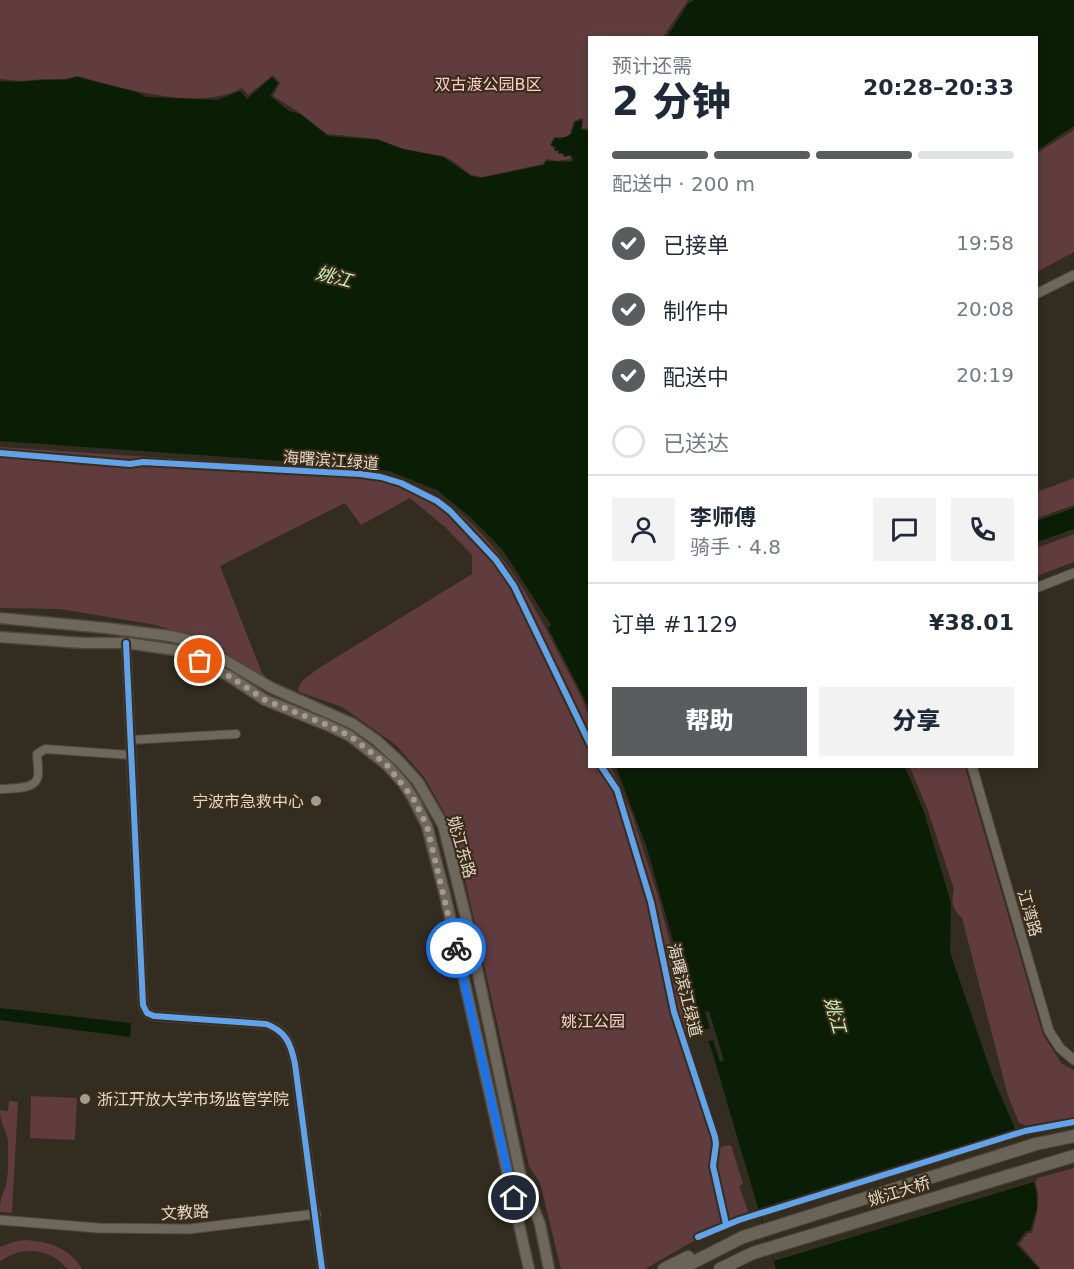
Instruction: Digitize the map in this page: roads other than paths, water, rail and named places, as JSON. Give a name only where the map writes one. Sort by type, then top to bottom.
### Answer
[{"type":"main road","name":"姚江东路","points":[[0,618],[105,628],[192,641],[272,688],[353,724],[376,740],[418,782],[443,825],[469,934],[520,1173],[540,1224],[549,1269]]},
{"type":"main road","name":"姚江东路","points":[[0,637],[83,643],[126,643],[155,646],[184,654],[229,676],[265,700],[350,736],[386,764],[413,798],[427,826],[445,895],[529,1269]]},
{"type":"main road","name":"姚江大桥","points":[[721,1248],[743,1237],[1036,1144],[1074,1136]]},
{"type":"main road","name":"姚江大桥","points":[[720,1269],[753,1252],[1074,1156]]},
{"type":"main road","points":[[664,1269],[701,1251],[721,1248]]},
{"type":"main road","points":[[680,1269],[721,1248]]},
{"type":"street","points":[[1038,293],[1074,276]]},
{"type":"street","points":[[1038,587],[1074,573]]},
{"type":"street","points":[[126,643],[143,1005],[147,1013],[154,1016],[266,1024],[276,1028],[287,1038],[295,1064],[322,1269]]},
{"type":"street","points":[[130,740],[237,734]]},
{"type":"street","points":[[0,789],[30,786],[35,783],[38,779],[37,754],[45,749],[130,755]]},
{"type":"street","name":"江湾路","points":[[973,768],[1049,1031],[1060,1048],[1074,1060]]},
{"type":"street","name":"文教路","points":[[0,1220],[98,1228],[189,1229],[316,1214]]},
{"type":"water","points":[[694,0],[1074,0],[1074,126],[1038,149],[1038,36],[668,36],[688,4]]},
{"type":"water","name":"姚江","points":[[77,77],[136,92],[146,97],[218,100],[240,91],[247,99],[272,77],[278,83],[270,96],[289,111],[300,114],[328,136],[378,140],[403,149],[443,157],[471,176],[481,178],[544,165],[546,161],[570,162],[573,160],[571,155],[564,156],[563,153],[559,153],[559,150],[555,151],[556,147],[551,145],[555,138],[560,139],[571,135],[575,122],[582,120],[581,130],[588,130],[588,706],[548,628],[551,625],[502,549],[470,517],[437,490],[389,471],[341,465],[0,441],[0,81]]},
{"type":"water","points":[[1074,508],[1074,529],[1038,542],[1038,521]]},
{"type":"water","name":"姚江","points":[[616,768],[905,768],[924,812],[951,903],[950,952],[993,1078],[1021,1142],[1036,1190],[1037,1208],[1030,1231],[1026,1231],[1016,1244],[1039,1269],[776,1269],[712,1051],[703,1027],[695,1025],[647,848]]},
{"type":"water","points":[[0,1008],[131,1023],[130,1037],[0,1020]]},
{"type":"place","name":"宁波市急救中心","points":[[316,801]]},
{"type":"place","name":"浙江开放大学市场监管学院","points":[[85,1099]]},
{"type":"park label","name":"双古渡公园B区","points":[[488,84]]},
{"type":"park label","name":"姚江公园","points":[[593,1021]]}]
